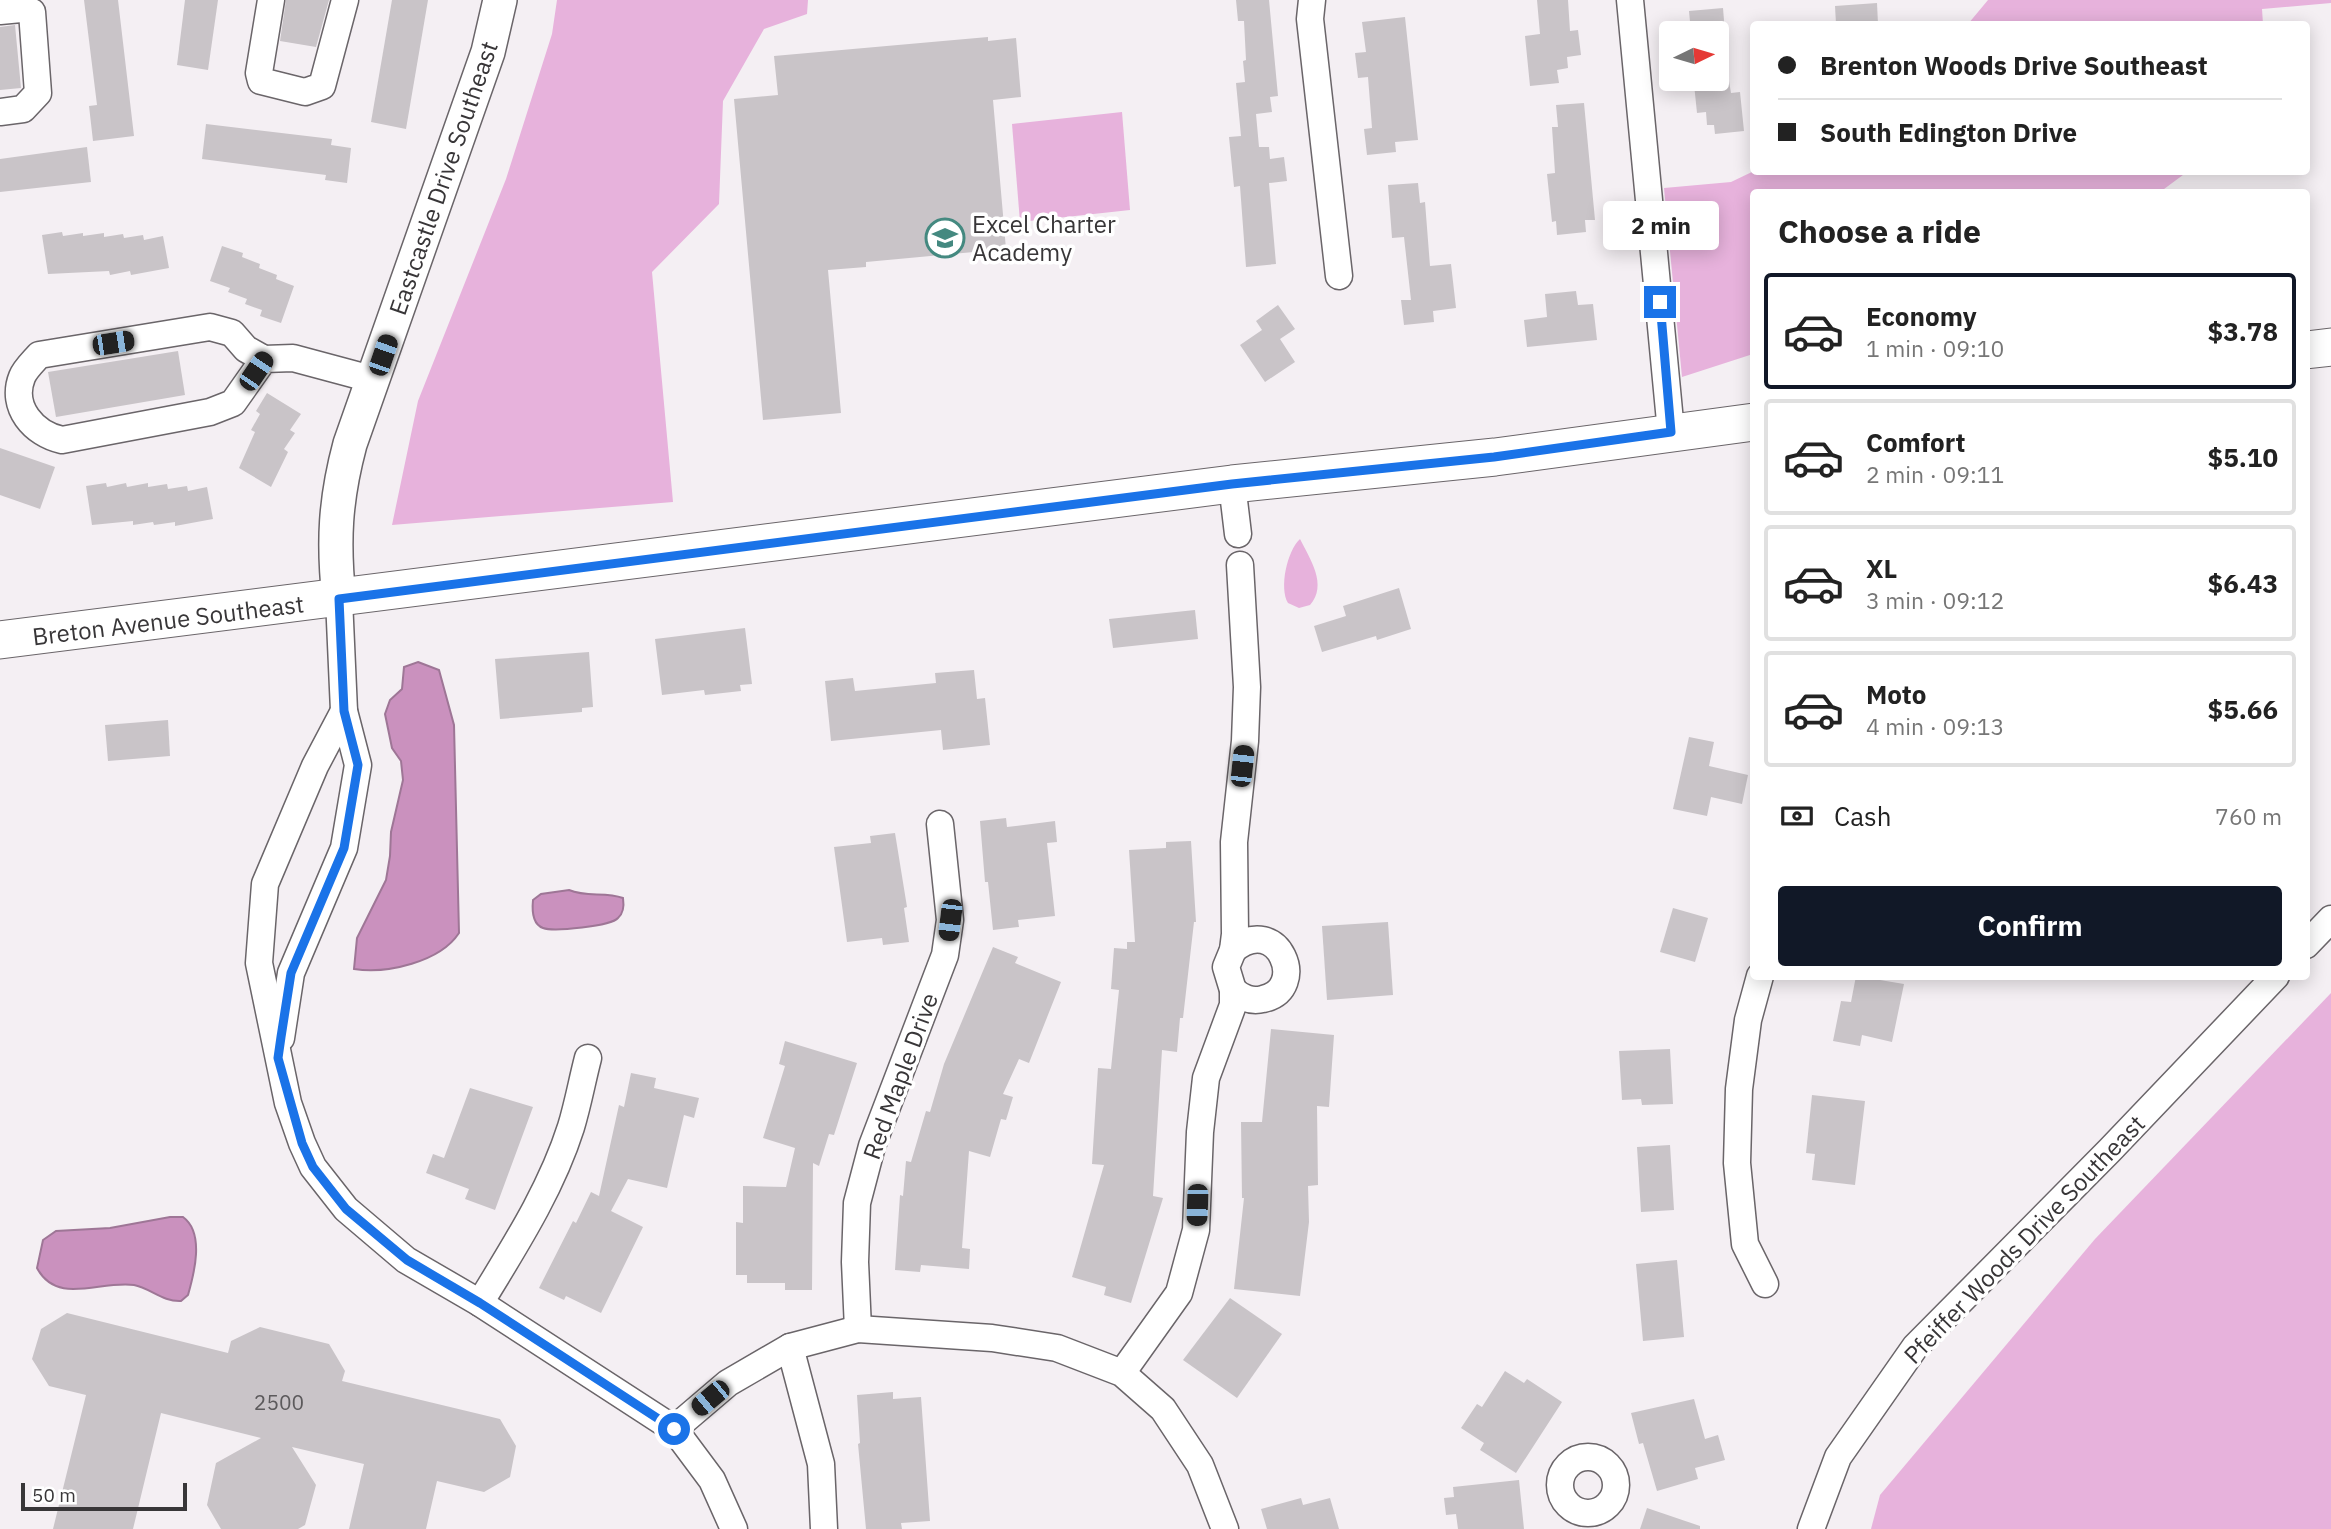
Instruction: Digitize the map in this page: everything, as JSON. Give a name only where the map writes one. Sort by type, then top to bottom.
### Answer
[{"type":"main road","points":[[2310,350],[2331,347]]},
{"type":"main road","name":"Breton Avenue Southeast","points":[[0,640],[1232,484],[1494,457],[1750,422]]},
{"type":"street","points":[[271,0],[259,73],[261,81],[305,92],[321,86],[345,0]]},
{"type":"street","name":"Eastcastle Drive Southeast","points":[[339,599],[334,554],[338,488],[350,444],[375,380],[488,52],[500,0]]},
{"type":"street","points":[[1312,0],[1310,19],[1339,276]]},
{"type":"street","points":[[1630,0],[1671,432]]},
{"type":"street","points":[[0,11],[21,9],[32,12],[38,93],[23,109],[0,112]]},
{"type":"street","points":[[264,359],[233,403],[210,412],[62,440],[50,437],[34,426],[23,413],[18,396],[23,376],[40,355],[210,327],[232,333],[246,349],[264,359],[293,359],[375,380]]},
{"type":"street","points":[[1232,484],[1238,534]]},
{"type":"street","points":[[1122,1373],[1179,1293],[1196,1230],[1200,1132],[1206,1079],[1230,1018],[1233,990],[1226,967],[1240,936],[1234,842],[1245,741],[1247,687],[1240,565]]},
{"type":"street","points":[[278,1058],[291,973],[344,848],[358,765],[344,711],[339,599]]},
{"type":"street","points":[[344,711],[310,777],[265,884],[259,963],[278,1058],[302,1143],[313,1167],[346,1209],[407,1260],[480,1303],[674,1429],[712,1480],[734,1529]]},
{"type":"street","name":"Red Maple Drive","points":[[858,1329],[855,1262],[857,1203],[872,1146],[945,955],[950,920],[940,824]]},
{"type":"street","points":[[2310,940],[2331,919]]},
{"type":"street","points":[[1230,1018],[1259,1000],[1269,998],[1283,985],[1287,966],[1278,948],[1270,942],[1240,936]]},
{"type":"street","points":[[1759,980],[1746,1034],[1739,1089],[1737,1163],[1745,1244],[1765,1284]]},
{"type":"street","name":"Pfeiffer Woods Drive Southeast","points":[[1811,1529],[1838,1457],[1915,1347],[2110,1150],[2272,980]]},
{"type":"street","points":[[1233,990],[1241,996],[1259,1000]]},
{"type":"street","points":[[480,1303],[518,1242],[550,1181],[571,1126],[588,1058]]},
{"type":"street","points":[[674,1429],[728,1383],[790,1347],[858,1329],[992,1338],[1057,1348],[1122,1373],[1163,1409],[1200,1465],[1225,1529]]},
{"type":"street","points":[[790,1347],[821,1465],[824,1529]]},
{"type":"shaded area","points":[[557,0],[808,0],[807,14],[764,29],[723,101],[719,204],[652,272],[673,502],[392,525],[418,401],[506,179],[552,34]]},
{"type":"shaded area","points":[[1988,0],[2331,0],[2331,3],[2262,9],[2263,21],[1970,21]]},
{"type":"shaded area","points":[[1122,112],[1130,210],[1020,222],[1012,124]]},
{"type":"shaded area","points":[[1750,173],[2183,175],[2164,189],[1750,189],[1750,355],[1682,377],[1664,188],[1731,182]]},
{"type":"shaded area","points":[[1300,539],[1316,572],[1317,589],[1310,605],[1299,608],[1288,603],[1284,579],[1291,552]]},
{"type":"shaded area","points":[[418,662],[439,670],[454,725],[459,933],[439,952],[412,964],[382,970],[354,969],[357,938],[386,880],[391,832],[403,780],[401,761],[392,748],[385,714],[390,700],[402,689],[404,667]]},
{"type":"shaded area","points":[[569,890],[623,898],[621,914],[613,921],[582,928],[549,929],[539,926],[534,916],[533,900],[541,894]]},
{"type":"shaded area","points":[[2331,993],[2331,1529],[1871,1529],[1880,1495],[2095,1239]]},
{"type":"shaded area","points":[[183,1217],[190,1224],[196,1243],[195,1265],[188,1295],[181,1301],[168,1299],[134,1285],[68,1289],[56,1286],[37,1268],[43,1240],[56,1231],[110,1228]]},
{"type":"building","points":[[84,0],[118,0],[134,136],[93,141],[89,106],[97,105]]},
{"type":"building","points":[[185,0],[218,0],[208,70],[177,65]]},
{"type":"building","points":[[286,0],[329,0],[316,47],[280,41]]},
{"type":"building","points":[[392,0],[428,0],[406,129],[371,122]]},
{"type":"building","points":[[1236,0],[1269,0],[1278,96],[1270,97],[1272,112],[1256,114],[1259,147],[1269,147],[1270,159],[1284,157],[1287,181],[1269,183],[1276,264],[1246,267],[1240,186],[1234,187],[1229,137],[1241,136],[1236,83],[1245,82],[1244,21],[1238,21]]},
{"type":"building","points":[[1537,0],[1568,0],[1570,31],[1578,30],[1581,55],[1567,57],[1568,68],[1557,70],[1559,83],[1530,86],[1525,36],[1540,34]]},
{"type":"building","points":[[1877,3],[1878,21],[1836,21],[1835,6]]},
{"type":"building","points":[[1723,8],[1724,21],[1690,21],[1689,11]]},
{"type":"building","points":[[1405,17],[1418,140],[1395,142],[1396,152],[1367,155],[1364,129],[1372,128],[1368,77],[1358,78],[1355,53],[1366,52],[1362,22]]},
{"type":"building","points":[[15,25],[21,88],[0,90],[0,27]]},
{"type":"building","points":[[988,37],[988,41],[1016,38],[1021,97],[993,100],[1006,249],[866,262],[866,267],[828,270],[841,413],[763,420],[734,99],[778,95],[774,56]]},
{"type":"building","points":[[1729,81],[1731,93],[1740,92],[1744,131],[1715,134],[1714,125],[1707,125],[1706,112],[1697,113],[1695,91],[1729,91]]},
{"type":"building","points":[[1584,103],[1595,220],[1585,220],[1586,232],[1557,235],[1556,221],[1552,222],[1547,174],[1555,173],[1552,127],[1558,127],[1556,105]]},
{"type":"building","points":[[206,124],[332,139],[331,145],[351,148],[347,183],[325,180],[326,175],[202,159]]},
{"type":"building","points":[[87,147],[91,182],[0,192],[0,159]]},
{"type":"building","points":[[1418,183],[1420,203],[1425,202],[1430,266],[1451,264],[1456,308],[1433,311],[1434,322],[1404,325],[1401,300],[1411,300],[1404,237],[1392,238],[1388,185]]},
{"type":"building","points":[[62,232],[63,236],[104,233],[104,237],[123,234],[124,238],[143,235],[144,240],[163,236],[169,268],[131,275],[130,271],[110,275],[109,271],[48,274],[42,235]]},
{"type":"building","points":[[222,246],[243,253],[242,257],[260,264],[259,268],[277,275],[276,279],[294,286],[281,323],[260,316],[262,310],[245,304],[247,299],[228,292],[230,288],[210,281]]},
{"type":"building","points":[[1576,291],[1578,305],[1593,304],[1597,340],[1527,347],[1524,320],[1547,317],[1545,294]]},
{"type":"building","points":[[1278,305],[1295,329],[1280,339],[1295,362],[1265,382],[1240,345],[1262,330],[1256,321]]},
{"type":"building","points":[[178,351],[185,395],[56,417],[48,372]]},
{"type":"building","points":[[267,393],[301,414],[290,430],[295,433],[284,449],[288,452],[271,487],[239,468],[255,432],[251,430],[260,414],[256,411]]},
{"type":"building","points":[[0,448],[55,467],[40,509],[0,495]]},
{"type":"building","points":[[106,483],[107,487],[126,483],[127,487],[148,483],[148,487],[167,484],[168,489],[187,486],[188,491],[207,487],[213,519],[175,526],[175,522],[133,525],[133,521],[92,525],[86,486]]},
{"type":"building","points":[[1399,588],[1411,629],[1377,640],[1376,636],[1322,652],[1314,626],[1346,616],[1343,606]]},
{"type":"building","points":[[1195,610],[1198,639],[1113,648],[1109,619]]},
{"type":"building","points":[[745,628],[752,684],[740,685],[741,691],[705,695],[704,690],[662,695],[655,639]]},
{"type":"building","points":[[589,652],[593,707],[582,708],[582,712],[500,719],[495,659]]},
{"type":"building","points":[[974,670],[977,699],[985,698],[990,745],[943,750],[941,730],[831,741],[825,681],[853,678],[855,691],[936,683],[935,673]]},
{"type":"building","points":[[168,720],[170,756],[108,761],[105,725]]},
{"type":"building","points":[[1689,737],[1714,742],[1709,766],[1748,775],[1742,804],[1711,797],[1707,816],[1673,809]]},
{"type":"building","points":[[1006,818],[1007,827],[1055,821],[1057,842],[1047,843],[1055,916],[1018,920],[1019,927],[993,930],[988,882],[985,882],[980,821]]},
{"type":"building","points":[[895,833],[907,907],[904,908],[909,942],[883,945],[882,938],[847,942],[834,847],[871,843],[870,836]]},
{"type":"building","points":[[1191,841],[1196,922],[1183,1018],[1180,1018],[1177,1052],[1162,1050],[1153,1196],[1163,1198],[1131,1303],[1104,1295],[1106,1287],[1072,1277],[1104,1165],[1092,1164],[1098,1068],[1111,1069],[1119,990],[1111,989],[1114,948],[1127,949],[1127,942],[1135,942],[1129,850],[1166,848],[1166,842]]},
{"type":"building","points":[[1673,908],[1708,918],[1695,962],[1660,952]]},
{"type":"building","points":[[1388,922],[1393,995],[1327,1000],[1322,926]]},
{"type":"building","points":[[993,947],[1018,957],[1015,963],[1061,982],[1029,1063],[1019,1059],[1003,1094],[1013,1097],[1006,1120],[1001,1119],[990,1157],[969,1151],[962,1248],[970,1249],[969,1269],[921,1265],[920,1272],[895,1270],[900,1195],[903,1196],[906,1161],[911,1162],[926,1111],[930,1112],[944,1064]]},
{"type":"building","points":[[1855,980],[1904,984],[1892,1042],[1862,1035],[1860,1046],[1833,1041],[1841,1001],[1851,1002]]},
{"type":"building","points":[[1271,1029],[1334,1035],[1329,1107],[1317,1106],[1318,1185],[1308,1186],[1309,1222],[1300,1296],[1234,1289],[1244,1198],[1241,1122],[1262,1122]]},
{"type":"building","points":[[785,1041],[857,1063],[834,1135],[829,1134],[819,1166],[813,1163],[812,1290],[785,1290],[785,1283],[747,1283],[747,1275],[736,1275],[736,1222],[743,1223],[743,1186],[786,1187],[795,1148],[763,1138],[785,1066],[779,1064]]},
{"type":"building","points":[[1670,1049],[1673,1104],[1642,1105],[1641,1099],[1622,1100],[1619,1051]]},
{"type":"building","points":[[631,1073],[656,1078],[654,1088],[699,1098],[694,1118],[684,1115],[667,1188],[628,1179],[611,1211],[643,1227],[601,1313],[566,1296],[564,1300],[539,1288],[591,1192],[599,1196],[619,1105],[624,1107]]},
{"type":"building","points":[[470,1088],[533,1107],[495,1210],[465,1199],[469,1189],[426,1173],[433,1154],[444,1158]]},
{"type":"building","points":[[1812,1095],[1865,1101],[1855,1185],[1812,1180],[1815,1154],[1806,1153]]},
{"type":"building","points":[[1670,1145],[1674,1210],[1641,1212],[1637,1147]]},
{"type":"building","points":[[1677,1260],[1684,1337],[1643,1341],[1636,1264]]},
{"type":"building","points":[[1230,1298],[1282,1334],[1237,1398],[1183,1360]]},
{"type":"building","points":[[67,1313],[228,1353],[231,1341],[260,1327],[329,1344],[345,1371],[342,1381],[500,1419],[516,1446],[510,1477],[484,1492],[437,1481],[426,1529],[349,1529],[364,1464],[292,1447],[316,1485],[305,1525],[298,1529],[221,1529],[207,1505],[216,1463],[261,1438],[161,1413],[133,1529],[53,1529],[86,1395],[49,1386],[32,1359],[41,1329]]},
{"type":"building","points":[[1505,1371],[1524,1383],[1527,1379],[1562,1402],[1516,1473],[1480,1450],[1484,1443],[1461,1428],[1477,1404],[1482,1407]]},
{"type":"building","points":[[893,1392],[893,1399],[921,1397],[930,1521],[901,1523],[902,1529],[866,1529],[858,1444],[857,1395]]},
{"type":"building","points":[[1694,1399],[1705,1439],[1718,1435],[1725,1460],[1695,1468],[1698,1479],[1657,1491],[1643,1443],[1639,1444],[1631,1413]]},
{"type":"building","points":[[1519,1480],[1524,1529],[1458,1529],[1456,1514],[1446,1515],[1444,1498],[1454,1497],[1453,1487]]},
{"type":"building","points":[[1301,1498],[1303,1505],[1330,1498],[1339,1529],[1267,1529],[1261,1509]]},
{"type":"building","points":[[1647,1508],[1700,1526],[1700,1529],[1640,1529]]},
{"type":"place","name":"Excel Charter Academy","points":[[945,238]]},
{"type":"route","points":[[674,1429],[480,1303],[407,1260],[346,1209],[313,1167],[302,1143],[288,1103],[278,1058],[281,1037],[291,973],[344,848],[358,765],[344,711],[339,599],[1232,484],[1494,457],[1671,432],[1660,302]]}]
